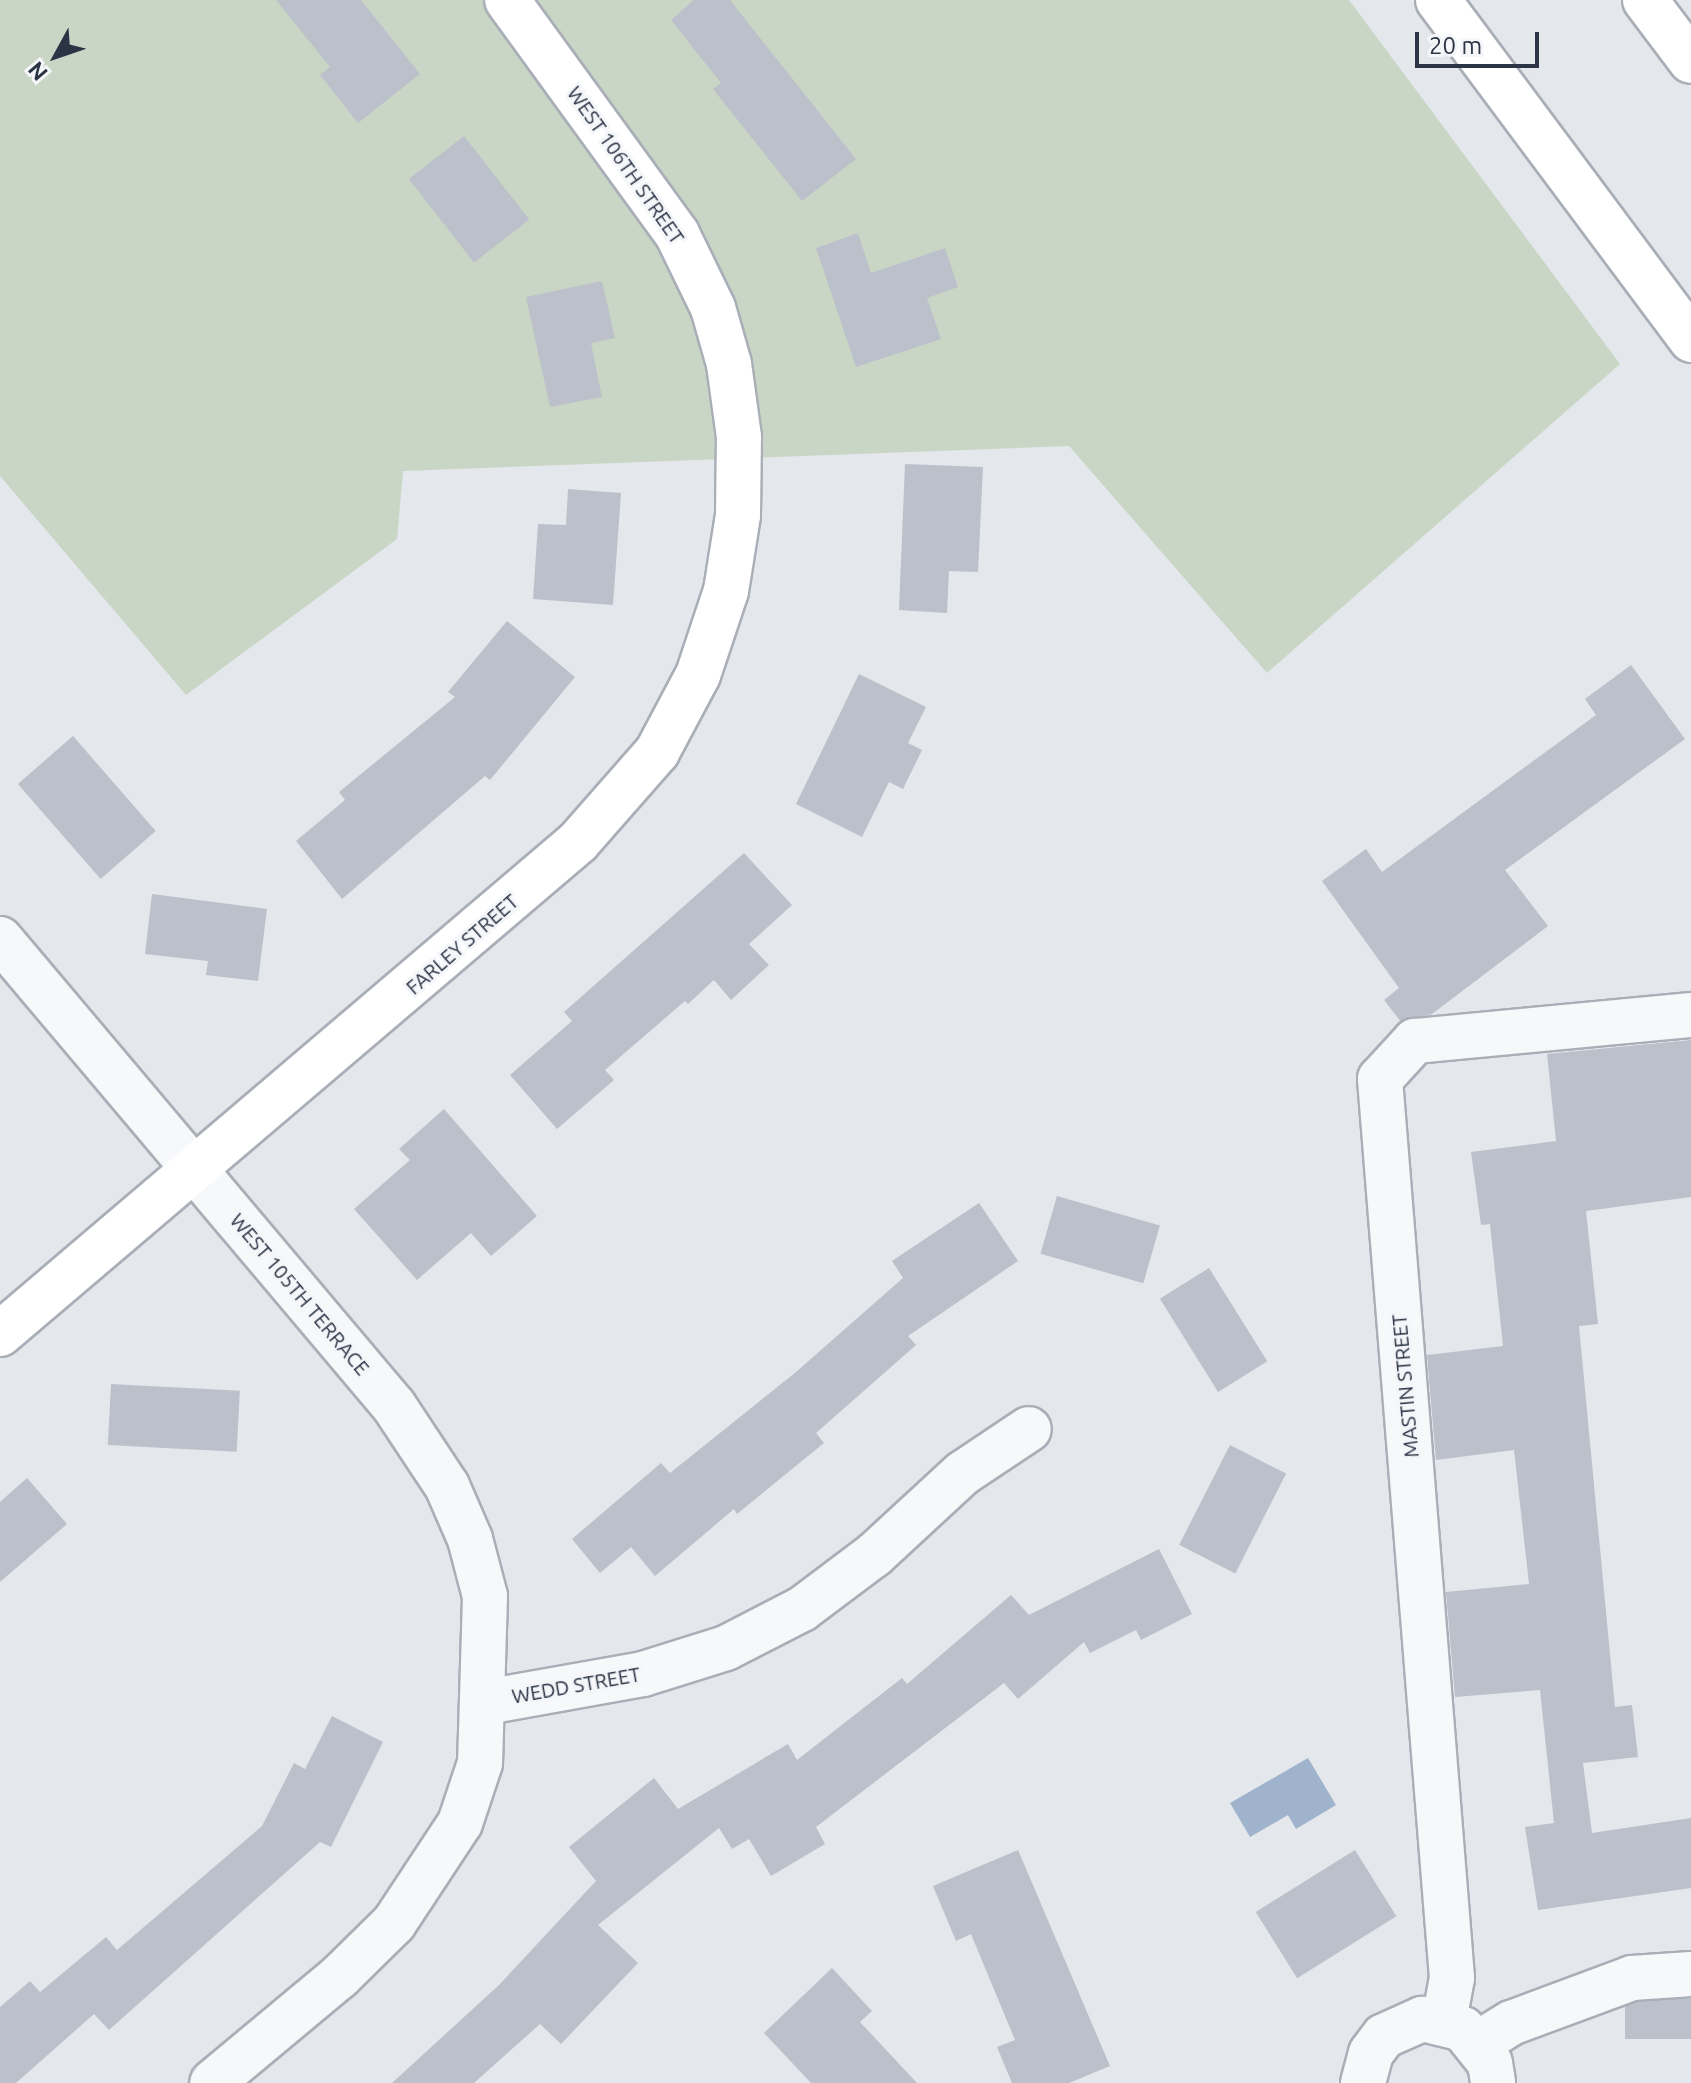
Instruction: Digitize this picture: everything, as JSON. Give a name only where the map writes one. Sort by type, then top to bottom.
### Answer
[{"type":"main road","name":"WEST 106TH STREET","points":[[507,0],[677,234],[713,308],[729,364],[739,437]]},
{"type":"main road","points":[[1438,0],[1691,340]]},
{"type":"main road","points":[[1645,0],[1691,61]]},
{"type":"main road","name":"FARLEY STREET","points":[[0,1334],[499,913],[578,842],[648,763],[698,675],[726,591],[738,515],[739,437]]},
{"type":"street","name":"WEST 105TH TERRACE","points":[[0,939],[394,1406],[447,1486],[470,1539],[485,1596],[486,1702]]},
{"type":"street","name":"MASTIN STREET","points":[[1472,2049],[1451,1963],[1380,1079],[1415,1041],[1691,1015]]},
{"type":"street","name":"WEDD STREET","points":[[212,2083],[339,1977],[419,1891],[460,1823],[480,1763],[486,1702],[643,1674],[726,1648],[802,1609],[874,1555],[963,1473],[1029,1429]]},
{"type":"street","points":[[1363,2083],[1371,2053],[1384,2036],[1412,2022],[1472,2049],[1511,2023],[1632,1978],[1691,1974]]},
{"type":"green space","points":[[0,0],[1349,0],[1620,364],[1267,673],[1069,446],[403,471],[397,539],[186,695],[0,476]]},
{"type":"water","points":[[1308,1758],[1336,1805],[1296,1829],[1288,1815],[1250,1837],[1230,1803]]},
{"type":"building","points":[[276,0],[361,0],[420,74],[358,123],[320,75],[330,67]]},
{"type":"building","points":[[694,0],[730,0],[856,159],[802,201],[713,89],[721,83],[671,20]]},
{"type":"building","points":[[464,136],[529,220],[474,263],[409,179]]},
{"type":"building","points":[[858,233],[871,273],[945,248],[958,287],[927,298],[941,339],[856,367],[816,248]]},
{"type":"building","points":[[602,281],[615,338],[591,343],[602,397],[550,407],[526,297]]},
{"type":"building","points":[[905,464],[983,467],[978,572],[949,571],[947,613],[899,610]]},
{"type":"building","points":[[568,489],[621,493],[613,605],[533,599],[538,524],[566,525]]},
{"type":"building","points":[[507,621],[575,677],[490,780],[485,776],[342,899],[296,841],[345,800],[339,792],[455,697],[448,692]]},
{"type":"building","points":[[1631,665],[1685,739],[1505,870],[1548,926],[1432,1014],[1401,1022],[1384,1000],[1399,988],[1322,881],[1366,849],[1382,872],[1596,715],[1585,699]]},
{"type":"building","points":[[859,674],[926,707],[908,743],[922,750],[903,789],[889,782],[862,837],[796,804]]},
{"type":"building","points":[[73,736],[156,831],[101,879],[18,784]]},
{"type":"building","points":[[744,853],[792,905],[749,944],[769,965],[731,1000],[714,980],[688,1004],[685,1001],[605,1070],[614,1080],[557,1129],[510,1075],[572,1021],[564,1012]]},
{"type":"building","points":[[152,894],[267,909],[258,981],[206,975],[208,961],[145,954]]},
{"type":"building","points":[[1691,1040],[1691,1197],[1586,1211],[1598,1324],[1579,1326],[1615,1707],[1632,1705],[1638,1757],[1583,1763],[1592,1833],[1691,1818],[1691,1888],[1538,1910],[1525,1827],[1554,1823],[1540,1690],[1455,1697],[1446,1592],[1529,1584],[1514,1450],[1436,1460],[1427,1355],[1503,1346],[1490,1224],[1481,1225],[1471,1152],[1556,1141],[1547,1054]]},
{"type":"building","points":[[444,1109],[537,1216],[491,1256],[471,1233],[417,1280],[354,1209],[410,1160],[399,1149]]},
{"type":"building","points":[[1057,1196],[1160,1225],[1143,1283],[1040,1254]]},
{"type":"building","points":[[979,1203],[1018,1261],[908,1336],[916,1345],[816,1433],[824,1443],[737,1514],[734,1509],[655,1576],[631,1547],[600,1573],[572,1539],[661,1463],[670,1473],[796,1372],[903,1278],[892,1261]]},
{"type":"building","points":[[1209,1268],[1267,1361],[1218,1392],[1160,1299]]},
{"type":"building","points":[[111,1384],[240,1391],[237,1452],[108,1445]]},
{"type":"building","points":[[1230,1445],[1286,1474],[1235,1573],[1179,1545]]},
{"type":"building","points":[[27,1478],[67,1524],[0,1582],[0,1502]]},
{"type":"building","points":[[1159,1549],[1192,1614],[1141,1640],[1136,1630],[1090,1653],[1084,1642],[1018,1699],[1004,1683],[816,1827],[825,1844],[771,1876],[749,1839],[732,1849],[719,1828],[598,1925],[638,1963],[561,2044],[540,2024],[474,2083],[392,2083],[499,1985],[596,1881],[569,1847],[654,1778],[678,1809],[788,1744],[797,1760],[902,1678],[907,1684],[1011,1595],[1029,1615]]},
{"type":"building","points":[[332,1716],[383,1742],[331,1847],[320,1842],[109,2030],[94,2014],[16,2083],[0,2083],[0,2007],[30,1981],[40,1992],[106,1937],[117,1950],[262,1826],[294,1763],[305,1769]]},
{"type":"building","points":[[1018,1850],[1110,2066],[1069,2083],[1012,2083],[997,2047],[1015,2040],[971,1934],[956,1941],[933,1886]]},
{"type":"building","points":[[1355,1850],[1396,1916],[1297,1978],[1256,1912]]},
{"type":"building","points":[[832,1968],[872,2011],[860,2022],[917,2083],[811,2083],[764,2033]]},
{"type":"building","points":[[1625,1999],[1691,1999],[1691,2039],[1625,2039]]}]
